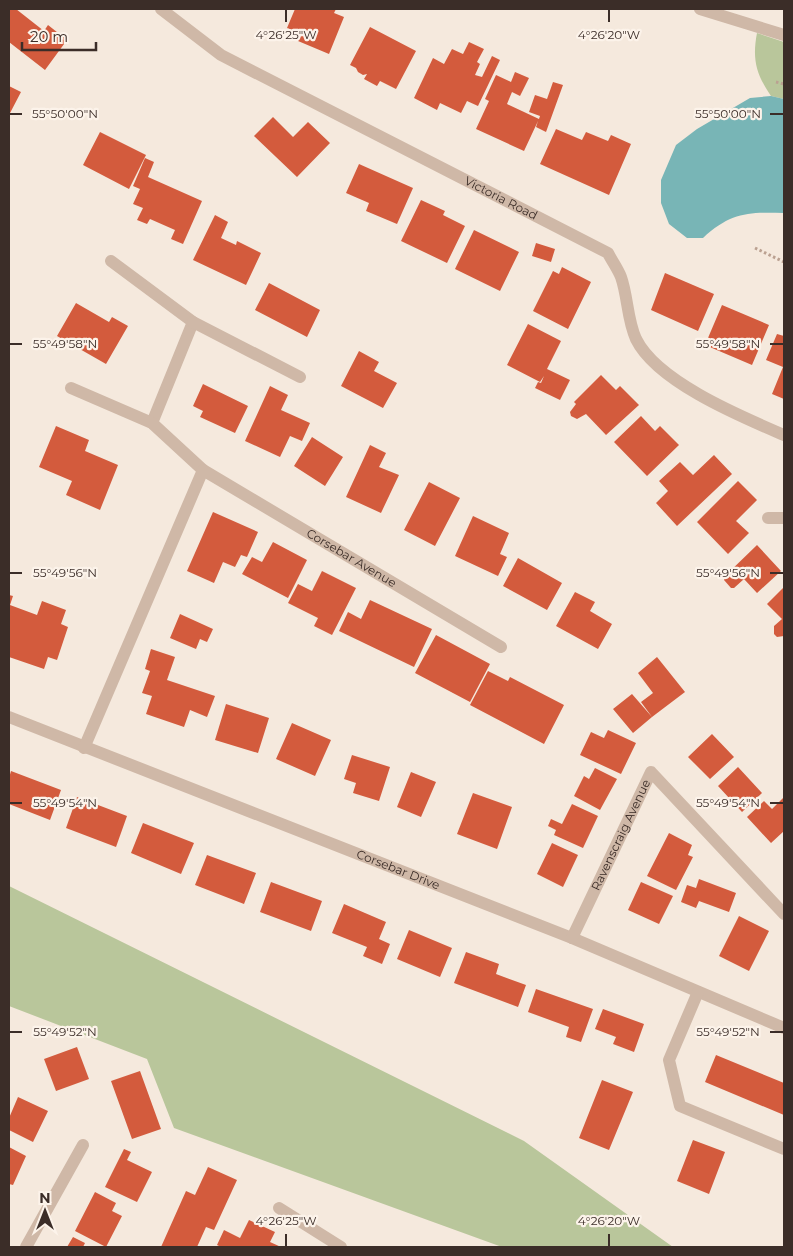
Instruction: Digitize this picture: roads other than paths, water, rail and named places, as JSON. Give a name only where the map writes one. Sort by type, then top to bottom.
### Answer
[{"type":"street","name":"Victoria Road","points":[[161,9],[221,55],[608,253],[620,275],[628,319],[637,341],[652,361],[682,383],[728,410],[784,435]]},
{"type":"street","points":[[700,9],[784,35]]},
{"type":"street","points":[[111,261],[193,322],[300,377]]},
{"type":"street","points":[[152,423],[193,322]]},
{"type":"street","name":"Corsebar Avenue","points":[[72,388],[152,423],[203,470],[501,647]]},
{"type":"street","points":[[84,748],[203,470]]},
{"type":"street","points":[[768,518],[784,518]]},
{"type":"street","name":"Corsebar Drive","points":[[9,717],[572,938],[784,1028]]},
{"type":"street","name":"Ravenscraig Avenue","points":[[572,938],[651,772],[784,914]]},
{"type":"street","points":[[698,992],[669,1060],[680,1106],[784,1149]]},
{"type":"street","points":[[26,1247],[83,1145]]},
{"type":"street","points":[[279,1208],[341,1247]]},
{"type":"water","points":[[771,96],[784,99],[784,213],[741,215],[713,229],[703,238],[687,238],[669,224],[661,203],[661,180],[676,145],[697,129],[750,98]]}]
